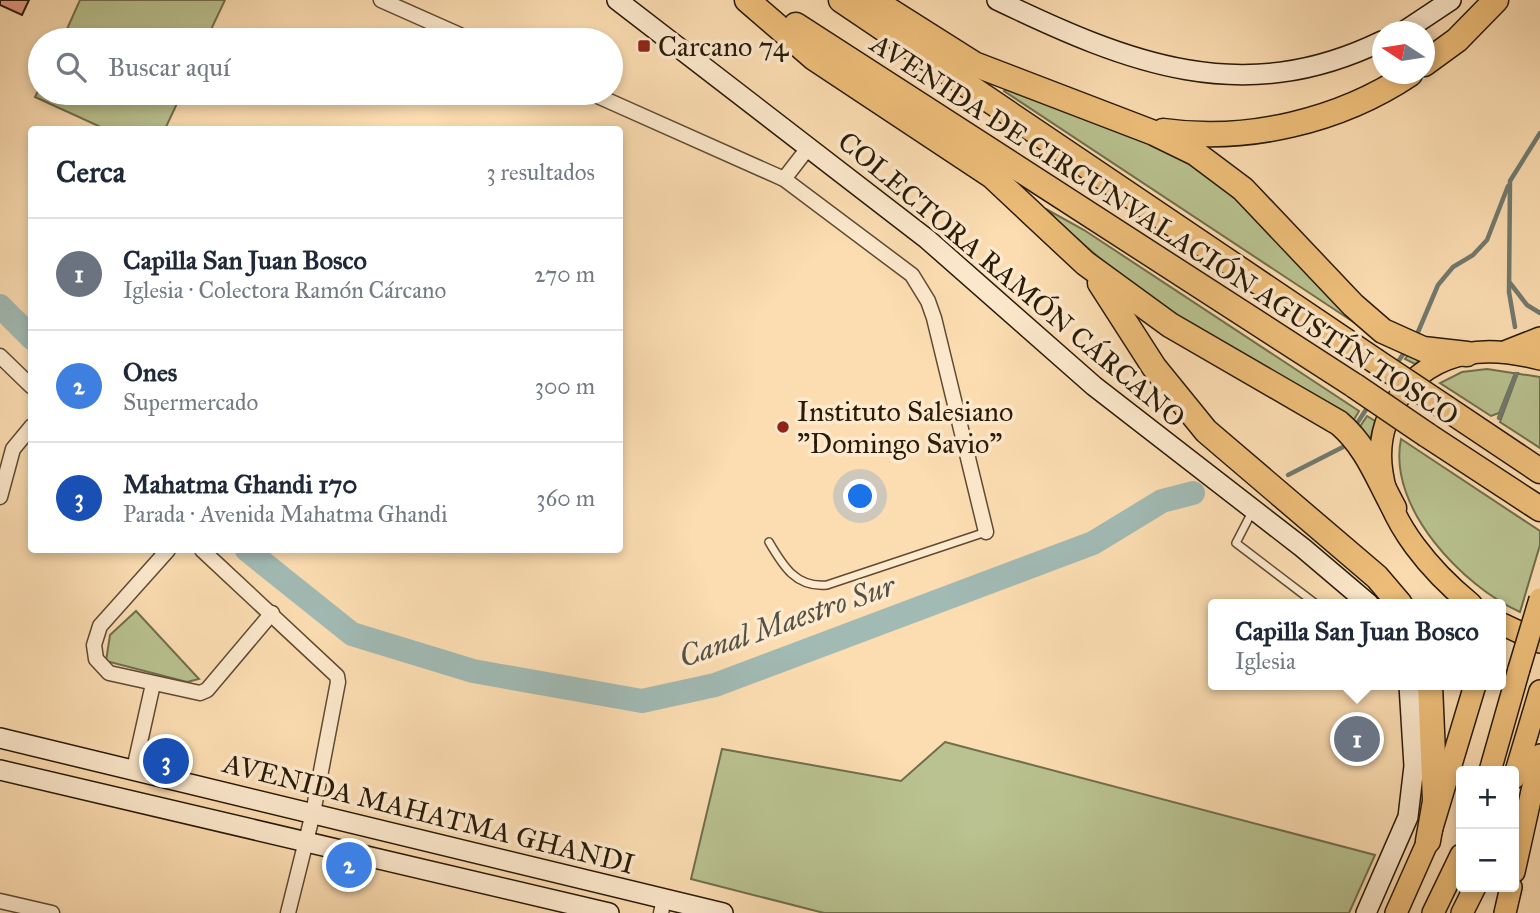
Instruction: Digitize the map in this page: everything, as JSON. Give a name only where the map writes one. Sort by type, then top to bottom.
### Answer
[{"type":"highway","points":[[747,0],[814,58],[992,176],[1085,262],[1170,326],[1339,423],[1357,440],[1371,461],[1394,508]]},
{"type":"highway","name":"AVENIDA DE CIRCUNVALACIÓN AGUSTÍN TOSCO","points":[[757,0],[1356,386],[1540,509]]},
{"type":"highway","name":"AVENIDA DE CIRCUNVALACIÓN AGUSTÍN TOSCO","points":[[841,0],[1540,471]]},
{"type":"highway","points":[[873,0],[974,64],[1135,125],[1195,153],[1225,173],[1383,331],[1423,349],[1467,354]]},
{"type":"highway","points":[[1435,56],[1457,40],[1496,0]]},
{"type":"highway","points":[[1135,125],[1203,134],[1275,128],[1339,109],[1390,84]]},
{"type":"highway","points":[[1085,262],[1159,375],[1206,431],[1377,577],[1396,599]]},
{"type":"highway","points":[[1428,841],[1436,789],[1430,690]]},
{"type":"main road","name":"COLECTORA RAMÓN CÁRCANO","points":[[617,0],[982,285],[1094,386],[1363,599]]},
{"type":"main road","points":[[997,0],[1131,57],[1195,73],[1261,75],[1295,72],[1331,63],[1372,45]]},
{"type":"main road","points":[[1420,21],[1451,0]]},
{"type":"main road","points":[[1498,353],[1521,348],[1540,338]]},
{"type":"main road","points":[[1456,599],[1411,540],[1394,508],[1386,489],[1381,461],[1383,432],[1392,409],[1404,390],[1424,371],[1467,354],[1498,353],[1540,359]]},
{"type":"main road","points":[[1434,568],[1466,599]]},
{"type":"main road","points":[[1491,766],[1540,600]]},
{"type":"main road","points":[[1506,626],[1540,642]]},
{"type":"main road","points":[[1366,913],[1409,817],[1414,766],[1409,690]]},
{"type":"main road","points":[[1396,913],[1428,841],[1473,690]]},
{"type":"main road","points":[[1518,766],[1540,691]]},
{"type":"main road","name":"AVENIDA MAHATMA GHANDI","points":[[0,738],[313,813],[673,907],[723,913]]},
{"type":"main road","points":[[1519,850],[1540,755]]},
{"type":"main road","name":"AVENIDA MAHATMA GHANDI","points":[[0,770],[609,913]]},
{"type":"main road","points":[[1433,913],[1456,865]]},
{"type":"main road","points":[[1462,913],[1472,892]]},
{"type":"main road","points":[[1505,913],[1510,892]]},
{"type":"street","points":[[381,0],[444,28]]},
{"type":"street","points":[[618,105],[784,179],[897,261],[921,288],[934,317],[986,532]]},
{"type":"street","points":[[784,179],[808,148]]},
{"type":"street","points":[[0,356],[28,383]]},
{"type":"street","points":[[0,497],[13,449],[28,431]]},
{"type":"street","points":[[165,553],[100,626],[94,645],[96,659],[109,673],[193,693],[206,690],[272,613]]},
{"type":"street","points":[[205,553],[337,676],[338,692],[313,813],[288,913]]},
{"type":"street","points":[[134,769],[153,684]]},
{"type":"street","points":[[0,901],[52,913]]},
{"type":"lane","points":[[1253,510],[1236,543],[1309,599]]},
{"type":"lane","points":[[769,542],[783,565],[800,581],[813,586],[827,584],[986,532]]},
{"type":"green space","points":[[80,0],[225,0],[212,28],[67,28]]},
{"type":"green space","points":[[1006,89],[1202,164],[1420,360],[1415,364],[1405,359],[1408,355],[1370,333],[1004,91]]},
{"type":"green space","points":[[52,105],[176,105],[166,126],[98,126]]},
{"type":"green space","points":[[1046,209],[1084,230],[1359,411],[1352,423],[1359,428],[1367,416],[1375,421],[1370,440],[1201,334],[1160,305],[1082,243]]},
{"type":"green space","points":[[1487,369],[1515,373],[1499,413],[1491,416],[1440,383],[1462,372]]},
{"type":"green space","points":[[1518,374],[1540,377],[1540,448],[1500,422]]},
{"type":"green space","points":[[1401,439],[1540,531],[1540,545],[1520,612],[1506,604],[1506,599],[1497,599],[1475,584],[1434,542],[1417,517],[1406,491],[1400,465]]},
{"type":"green space","points":[[136,611],[199,679],[187,682],[106,661],[110,635]]},
{"type":"green space","points":[[945,742],[1375,855],[1349,913],[824,913],[691,879],[722,749],[901,781]]},
{"type":"building","points":[[0,0],[29,0],[22,15],[0,5]]},
{"type":"waterway","points":[[1515,327],[1509,292],[1510,181],[1540,133]]},
{"type":"waterway","name":"Canal Maestro Sur","points":[[1418,332],[1438,285],[1453,267],[1473,255],[1487,240],[1508,186]]},
{"type":"waterway","points":[[1510,283],[1527,305],[1540,313]]},
{"type":"waterway","name":"Canal Maestro Sur","points":[[0,306],[28,334]]},
{"type":"waterway","name":"Canal Maestro Sur","points":[[1395,366],[1404,353]]},
{"type":"waterway","points":[[1499,418],[1516,374]]},
{"type":"waterway","name":"Canal Maestro Sur","points":[[1356,425],[1369,405]]},
{"type":"waterway","name":"Canal Maestro Sur","points":[[1288,475],[1343,447]]},
{"type":"waterway","name":"Canal Maestro Sur","points":[[251,553],[352,634],[473,671],[642,701],[715,685],[1093,543],[1162,501],[1193,493]]},
{"type":"place","name":"Carcano 74","points":[[644,46]]},
{"type":"place","name":"Instituto Salesiano \"Domingo Savio\"","points":[[783,427]]},
{"type":"place","name":"Capilla San Juan Bosco","points":[[1357,739]]},
{"type":"place","name":"Mahatma Ghandi 170","points":[[166,761]]},
{"type":"place","name":"Ones","points":[[349,865]]}]
